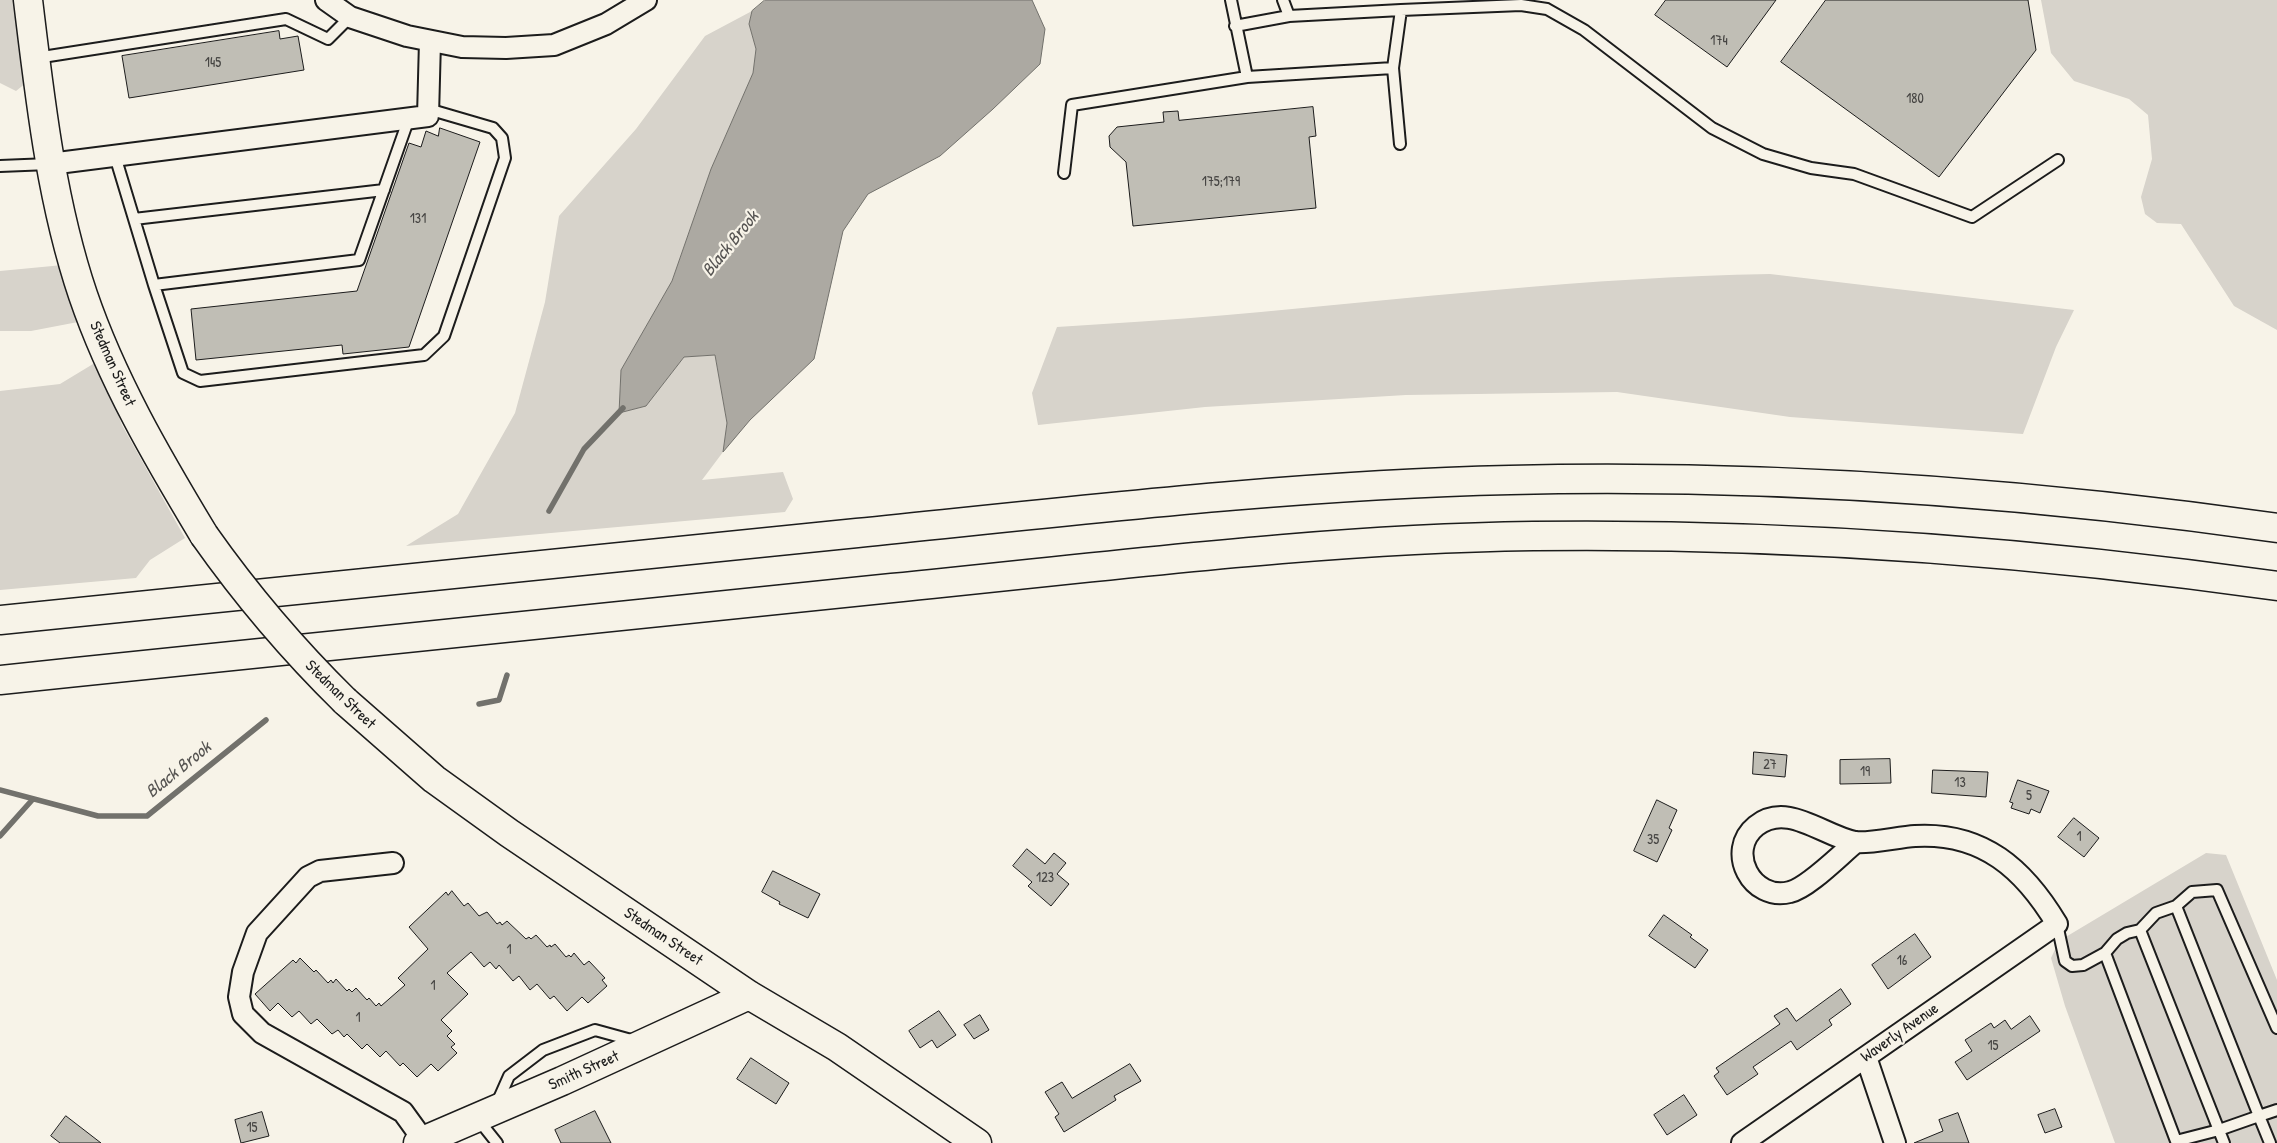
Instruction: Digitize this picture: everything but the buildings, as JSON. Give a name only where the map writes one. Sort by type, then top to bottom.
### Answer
[{"type":"main road","name":"Stedman Street","points":[[28,0],[50,164],[73,262],[83,294],[109,361],[154,451],[204,535],[255,604],[294,649],[345,701],[405,754],[470,806],[749,995],[837,1047],[977,1143]]},
{"type":"main road","points":[[0,620],[1234,495],[1444,482],[1594,479],[1794,482],[1934,490],[2063,501],[2277,528]]},
{"type":"main road","points":[[0,680],[1254,551],[1465,538],[1534,536],[1745,538],[1882,545],[2092,563],[2277,586]]},
{"type":"main road","name":"Smith Street","points":[[421,1142],[485,1115],[749,995]]},
{"type":"street","points":[[326,0],[350,17],[407,36],[462,47],[554,45],[606,24],[639,2]]},
{"type":"street","points":[[50,164],[428,116],[430,41]]},
{"type":"street","points":[[1856,842],[1805,884],[1790,892],[1774,893],[1758,886],[1747,874],[1742,858],[1745,841],[1754,827],[1776,817],[1792,818],[1856,842],[1931,835],[1958,839],[1983,847],[2008,863],[2026,880],[2043,901],[2057,924]]},
{"type":"street","points":[[393,863],[320,870],[308,877],[257,933],[243,972],[239,997],[243,1014],[262,1033],[403,1112],[421,1142]]},
{"type":"street","name":"Waverly Avenue","points":[[1742,1143],[2057,924]]},
{"type":"street","points":[[1866,1056],[1895,1143]]},
{"type":"lane","points":[[1231,0],[1247,77]]},
{"type":"lane","points":[[1282,0],[1289,16]]},
{"type":"lane","points":[[1235,26],[1289,16],[1521,5],[1547,9],[1584,30],[1712,128],[1763,154],[1810,168],[1854,174],[1972,217],[2058,160]]},
{"type":"lane","points":[[1400,144],[1393,68],[1401,10]]},
{"type":"lane","points":[[35,58],[286,19],[328,39],[350,17]]},
{"type":"lane","points":[[1064,173],[1072,105],[1247,77],[1393,68]]},
{"type":"lane","points":[[115,156],[183,373],[200,381],[424,355],[444,336],[505,158],[502,138],[493,128],[428,109]]},
{"type":"lane","points":[[154,285],[359,260],[409,118]]},
{"type":"lane","points":[[0,166],[50,164]]},
{"type":"lane","points":[[134,219],[384,190]]},
{"type":"lane","points":[[2057,924],[2065,961],[2068,965],[2083,965],[2105,953],[2117,939],[2127,933],[2140,930],[2156,913],[2176,906],[2192,892],[2217,890],[2277,1028]]},
{"type":"lane","points":[[2176,906],[2270,1143]]},
{"type":"lane","points":[[2140,930],[2224,1143]]},
{"type":"lane","points":[[2105,953],[2177,1142],[2277,1110]]},
{"type":"lane","points":[[497,1143],[485,1115],[509,1076],[543,1050],[595,1030],[644,1043]]},
{"type":"shaded area","points":[[0,0],[15,0],[26,83],[16,91],[0,83]]},
{"type":"shaded area","points":[[2041,0],[2277,0],[2277,330],[2234,306],[2181,224],[2157,223],[2145,214],[2141,197],[2152,159],[2148,115],[2129,99],[2074,81],[2051,53]]},
{"type":"shaded area","points":[[752,11],[749,24],[756,49],[753,73],[711,169],[672,281],[621,370],[619,413],[646,406],[684,357],[715,355],[727,423],[723,452],[702,480],[783,472],[793,499],[785,512],[406,546],[458,514],[515,413],[545,302],[559,216],[636,129],[705,36]]},
{"type":"shaded area","points":[[63,265],[78,322],[31,331],[0,331],[0,271]]},
{"type":"shaded area","points":[[1770,274],[2074,310],[2056,347],[2023,434],[1790,417],[1617,392],[1406,395],[1205,407],[1038,425],[1032,393],[1057,327],[1227,315],[1566,284],[1634,279]]},
{"type":"shaded area","points":[[98,361],[122,425],[185,538],[150,560],[136,578],[0,590],[0,391],[60,384]]},
{"type":"shaded area","points":[[2206,853],[2226,855],[2277,980],[2277,1143],[2115,1143],[2065,1006],[2051,958],[2059,941]]},
{"type":"water","points":[[765,0],[1032,0],[1045,29],[1040,64],[993,109],[940,156],[868,194],[843,231],[814,359],[750,420],[723,452],[727,423],[715,355],[684,357],[646,406],[619,413],[621,370],[672,281],[711,169],[753,73],[756,49],[749,24],[752,11]]},
{"type":"waterway","name":"Black Brook","points":[[549,511],[584,449],[623,408]]},
{"type":"waterway","name":"Black Brook","points":[[479,704],[499,700],[507,675]]},
{"type":"waterway","name":"Black Brook","points":[[0,790],[98,816],[147,816],[266,720]]},
{"type":"waterway","name":"Black Brook","points":[[0,836],[33,799]]}]
